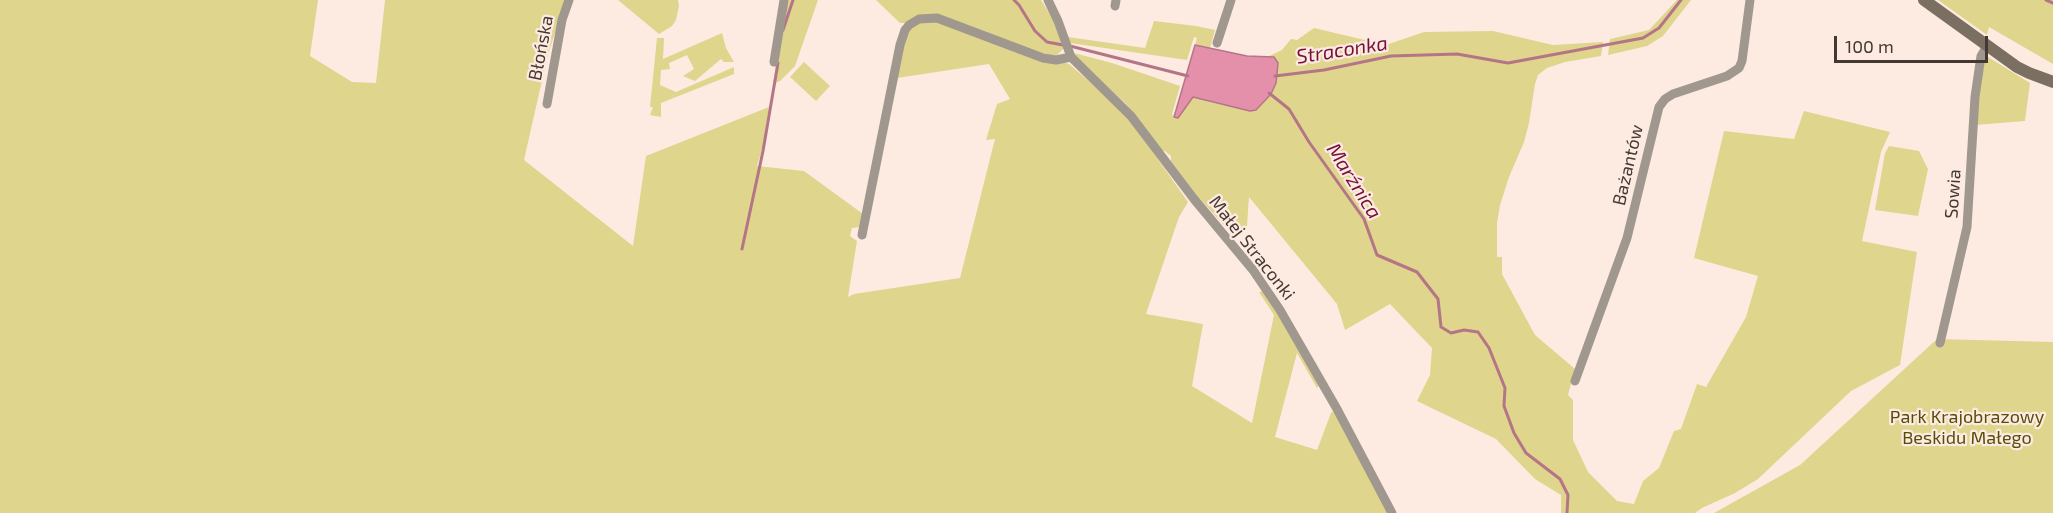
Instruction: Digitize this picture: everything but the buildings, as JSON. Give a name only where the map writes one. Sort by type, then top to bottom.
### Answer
[{"type":"street","name":"Błońska","points":[[547,104],[562,20],[569,0]]},
{"type":"street","points":[[774,62],[784,0]]},
{"type":"street","name":"Małej Straconki","points":[[1048,0],[1070,55],[1131,116],[1194,199],[1253,270],[1280,310],[1312,364],[1392,513]]},
{"type":"street","points":[[1217,43],[1231,0]]},
{"type":"street","name":"Bażantów","points":[[1575,381],[1627,238],[1659,107],[1673,93],[1727,75],[1739,68],[1742,61],[1750,0]]},
{"type":"street","points":[[1924,0],[2029,74],[2053,82]]},
{"type":"street","points":[[862,235],[900,45],[909,25],[919,19],[937,18],[1043,58],[1056,60],[1070,55]]},
{"type":"street","name":"Sowia","points":[[1940,343],[1967,227],[1975,97],[1981,56],[1987,46]]},
{"type":"green space","points":[[0,0],[318,0],[310,56],[352,82],[376,83],[385,0],[566,0],[548,54],[524,160],[633,246],[646,156],[769,107],[763,146],[757,166],[804,171],[863,214],[860,227],[852,228],[850,236],[857,241],[848,297],[854,294],[960,278],[995,139],[986,140],[997,104],[1010,99],[989,64],[897,78],[905,37],[915,24],[930,20],[1069,64],[1131,121],[1188,202],[1179,217],[1146,314],[1203,324],[1192,386],[1252,423],[1274,315],[1259,292],[1264,291],[1319,385],[1317,388],[1297,353],[1275,437],[1317,450],[1334,410],[1388,513],[0,513]]},
{"type":"green space","points":[[618,0],[678,0],[676,20],[672,26],[659,34]]},
{"type":"green space","points":[[786,0],[818,0],[795,66],[780,81],[773,84]]},
{"type":"green space","points":[[876,0],[1041,0],[1053,19],[1064,48],[1057,55],[1049,55],[917,16],[905,23],[900,23]]},
{"type":"green space","points":[[1677,0],[1691,0],[1663,36],[1647,46],[1608,55],[1610,39],[1649,30]]},
{"type":"green space","points":[[1938,0],[2053,0],[2053,64],[1989,27],[1987,35]]},
{"type":"green space","points":[[1154,21],[1215,30],[1210,48],[1195,45],[1197,38],[1194,37],[1187,60],[1070,43],[1068,37],[1145,48]]},
{"type":"green space","points":[[1314,28],[1386,45],[1424,32],[1493,31],[1553,45],[1603,42],[1601,56],[1565,62],[1547,68],[1538,75],[1524,142],[1500,205],[1497,223],[1497,257],[1502,257],[1502,274],[1535,335],[1575,369],[1568,395],[1573,400],[1573,440],[1588,472],[1617,501],[1634,504],[1643,481],[1659,468],[1674,431],[1681,429],[1697,384],[1706,387],[1746,317],[1758,276],[1694,258],[1724,131],[1794,139],[1804,111],[1890,132],[1881,152],[1862,241],[1917,252],[1900,365],[1851,391],[1758,479],[1695,513],[1561,513],[1561,495],[1535,479],[1496,439],[1417,401],[1430,375],[1432,348],[1390,304],[1345,330],[1337,304],[1249,197],[1247,226],[1232,234],[1199,198],[1171,161],[1171,156],[1162,151],[1126,104],[1077,60],[1074,53],[1180,86],[1172,114],[1174,117],[1193,96],[1250,111],[1256,110],[1274,57],[1267,57],[1282,50],[1291,39],[1297,40]]},
{"type":"green space","points":[[722,33],[726,48],[734,62],[724,62],[721,59],[695,81],[683,76],[694,69],[687,55],[669,63],[670,69],[661,70],[660,85],[676,92],[734,67],[734,74],[661,103],[661,117],[650,115],[653,107],[650,107],[657,38],[664,38],[663,59]]},
{"type":"green space","points":[[1985,57],[2030,83],[2025,121],[1975,125]]},
{"type":"green space","points":[[804,62],[830,86],[816,101],[790,77]]},
{"type":"green space","points":[[1889,146],[1919,151],[1928,169],[1918,216],[1875,210],[1885,153]]},
{"type":"green space","name":"Park Krajobrazowy Beskidu Małego","points":[[1937,339],[2053,342],[2053,513],[1714,513],[1800,465]]},
{"type":"shaded area","points":[[1195,45],[1247,56],[1274,57],[1278,63],[1276,83],[1271,94],[1256,110],[1250,111],[1193,97],[1178,118],[1174,117]]},
{"type":"waterway","points":[[783,30],[793,0]]},
{"type":"waterway","name":"Straconka","points":[[1014,0],[1035,31],[1047,42],[1063,45]]},
{"type":"waterway","name":"Straconka","points":[[1275,76],[1324,70],[1391,56],[1457,54],[1508,63],[1643,38],[1659,28],[1681,0]]},
{"type":"waterway","name":"Straconka","points":[[2046,0],[2053,3]]},
{"type":"waterway","name":"Straconka","points":[[1070,46],[1188,76]]},
{"type":"waterway","points":[[742,249],[763,151],[778,63]]},
{"type":"waterway","name":"Marźnica","points":[[1269,93],[1289,109],[1309,142],[1364,219],[1377,255],[1417,272],[1438,299],[1441,327],[1451,333],[1464,330],[1478,332],[1489,348],[1505,388],[1504,406],[1514,433],[1526,453],[1560,479],[1568,495],[1567,513]]}]
